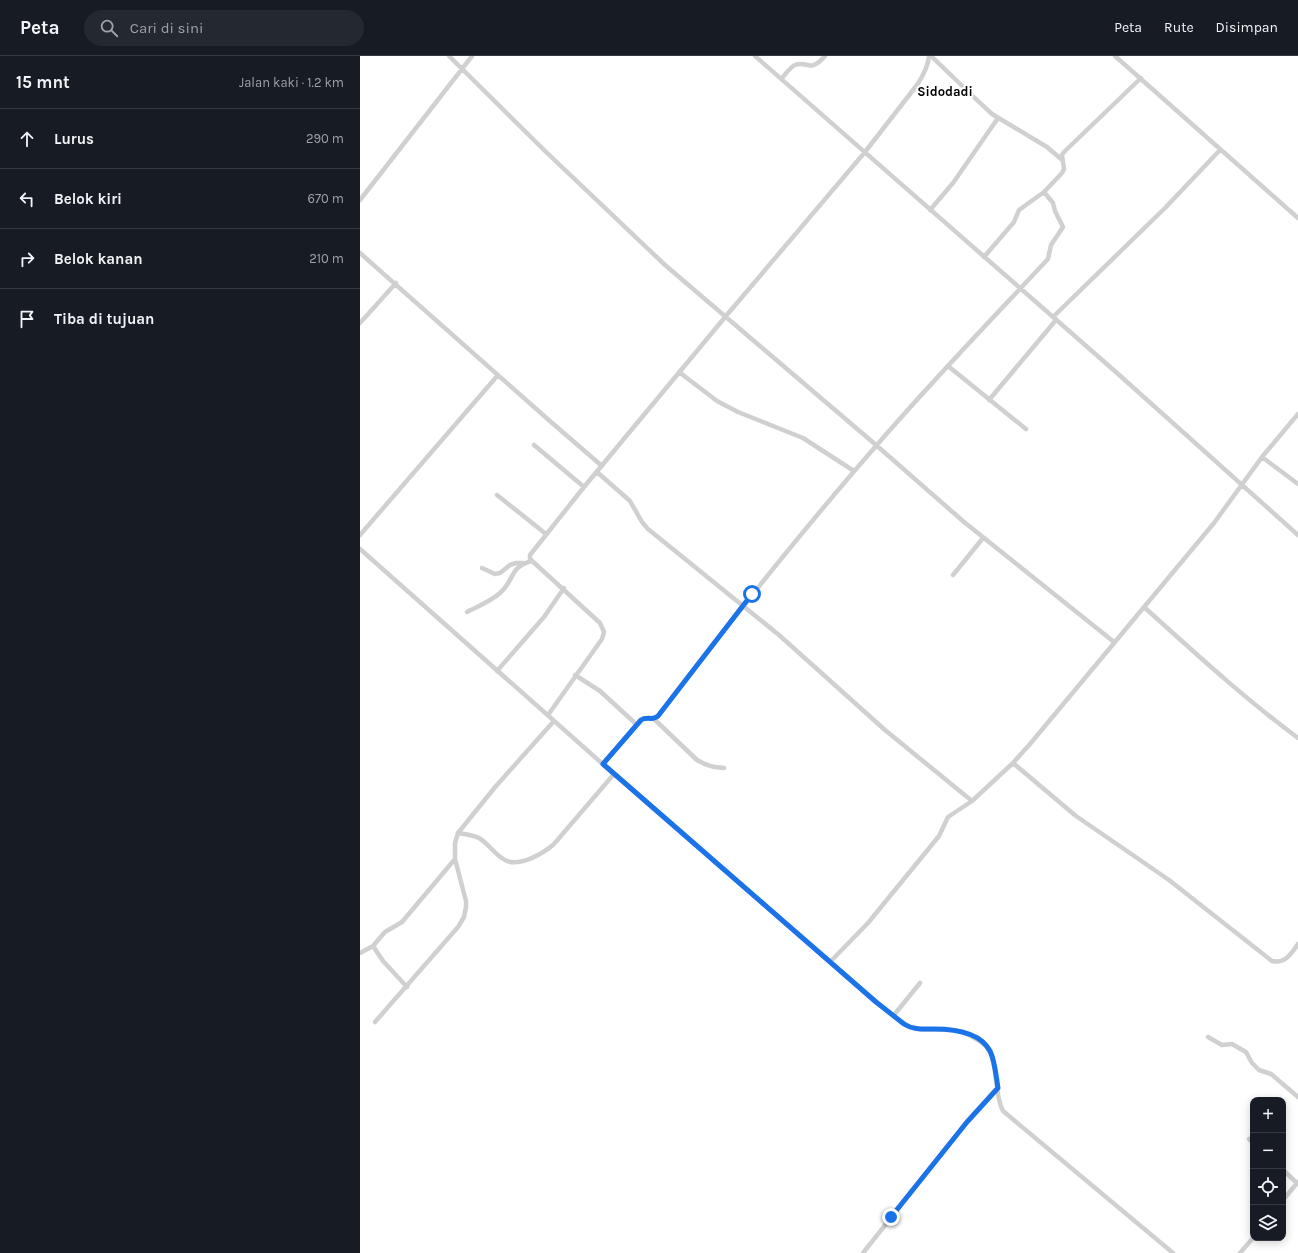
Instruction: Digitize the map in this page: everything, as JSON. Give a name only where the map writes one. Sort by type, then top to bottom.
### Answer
[{"type":"street","points":[[449,56],[644,246],[876,445],[962,521],[1114,642]]},
{"type":"street","points":[[360,200],[472,56]]},
{"type":"street","points":[[755,56],[1118,373],[1298,534]]},
{"type":"street","points":[[782,79],[795,65],[800,64],[813,66],[825,56]]},
{"type":"street","points":[[548,715],[602,639],[604,632],[600,623],[564,588],[532,561],[530,559],[530,555],[679,372],[865,152],[917,85],[926,69],[930,56],[998,118],[1047,147],[1061,159],[1064,169],[1044,192],[1019,210],[1014,222],[984,257]]},
{"type":"street","points":[[1115,56],[1298,218]]},
{"type":"street","points":[[1061,159],[1064,152],[1141,78]]},
{"type":"street","points":[[930,210],[953,183],[998,118]]},
{"type":"street","points":[[989,400],[1054,318],[1165,208],[1220,150]]},
{"type":"street","points":[[654,719],[658,716],[808,525],[876,445],[1048,259],[1051,245],[1063,227],[1055,211],[1053,203],[1044,192]]},
{"type":"street","points":[[360,253],[396,283],[602,466]]},
{"type":"street","points":[[360,323],[396,283]]},
{"type":"street","points":[[948,366],[1026,429]]},
{"type":"street","points":[[679,372],[717,401],[738,412],[803,438],[854,471]]},
{"type":"street","points":[[360,535],[498,374]]},
{"type":"street","points":[[830,962],[868,923],[940,836],[948,817],[972,801],[1013,763],[1030,744],[1214,523],[1262,457],[1298,414]]},
{"type":"street","points":[[534,445],[584,488]]},
{"type":"street","points":[[1262,457],[1298,484]]},
{"type":"street","points":[[597,472],[630,501],[645,526],[777,634],[885,730],[972,801]]},
{"type":"street","points":[[497,495],[546,534]]},
{"type":"street","points":[[953,575],[983,538]]},
{"type":"street","points":[[360,549],[614,774],[876,1002],[911,1028],[956,1030],[980,1041],[987,1046],[992,1055],[1001,1107],[1006,1115],[1173,1253]]},
{"type":"street","points":[[467,612],[488,602],[501,593],[517,567],[532,561]]},
{"type":"street","points":[[482,568],[495,574],[516,562],[524,563]]},
{"type":"street","points":[[497,671],[544,616],[564,588]]},
{"type":"street","points":[[1144,607],[1199,657],[1270,717],[1298,738]]},
{"type":"street","points":[[575,675],[600,691],[636,724]]},
{"type":"street","points":[[603,764],[636,724],[643,718],[654,719],[697,760],[705,765],[724,768]]},
{"type":"street","points":[[376,1022],[458,927],[464,917],[466,901],[455,859],[455,843],[458,833],[496,786],[554,721]]},
{"type":"street","points":[[1013,763],[1076,816],[1159,873],[1272,961],[1282,962],[1288,958],[1298,944]]},
{"type":"street","points":[[458,833],[471,835],[481,839],[509,862],[516,862],[536,856],[554,844],[614,774]]},
{"type":"street","points":[[360,953],[373,946],[385,932],[402,922],[455,859]]},
{"type":"street","points":[[373,946],[383,961],[407,987]]},
{"type":"street","points":[[894,1015],[920,983]]},
{"type":"street","points":[[1208,1036],[1222,1045],[1232,1044],[1246,1052],[1252,1063],[1259,1070],[1271,1074],[1298,1097]]},
{"type":"street","points":[[863,1253],[967,1122],[998,1088]]},
{"type":"street","points":[[1286,1172],[1298,1182],[1286,1196]]},
{"type":"street","points":[[1240,1253],[1250,1241]]},
{"type":"district","name":"Sidodadi","points":[[945,91]]},
{"type":"route","points":[[752,594],[658,716],[654,719],[643,718],[636,724],[603,764],[876,1002],[908,1027],[956,1030],[976,1038],[987,1046],[992,1055],[998,1088],[967,1122],[891,1217]]}]
